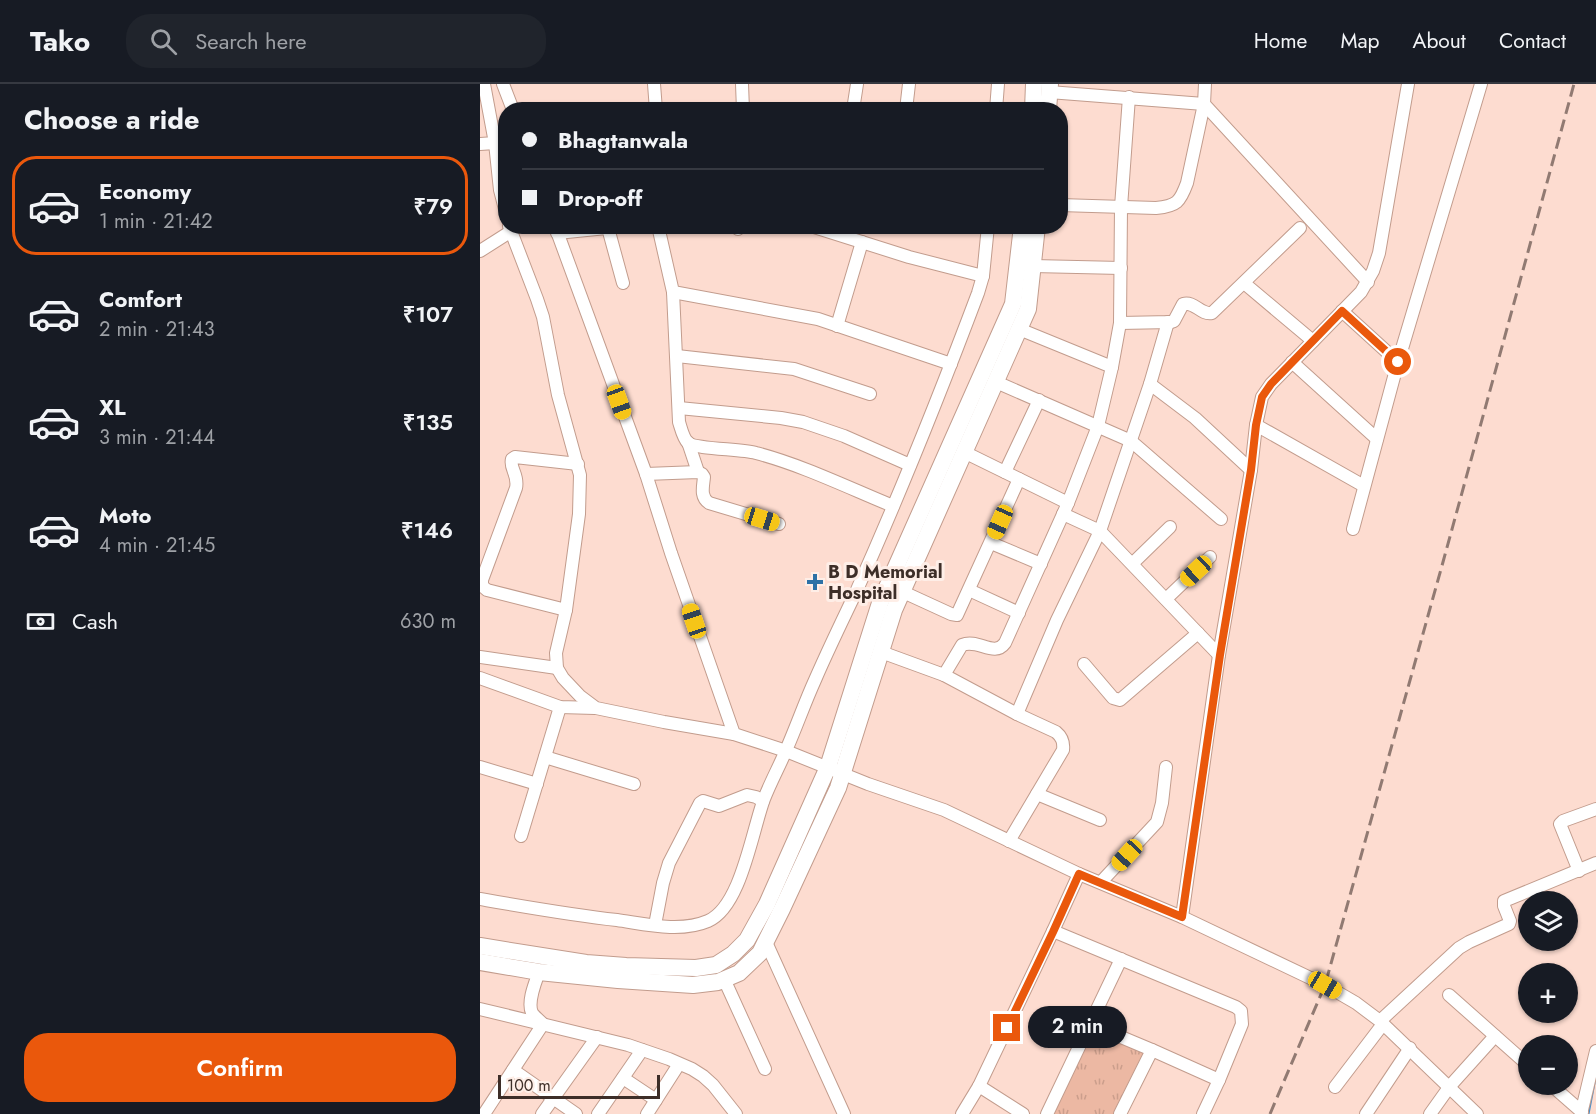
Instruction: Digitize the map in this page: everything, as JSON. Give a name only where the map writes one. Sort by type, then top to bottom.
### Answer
[{"type":"main road","points":[[1033,102],[1034,84]]},
{"type":"main road","points":[[480,962],[538,972],[693,985],[718,982],[739,973],[760,953],[838,788],[835,770],[880,603],[1013,304],[1021,234]]},
{"type":"main road","points":[[480,946],[586,963],[696,968],[716,965],[734,954],[747,940],[835,770],[881,652],[894,610],[1028,309],[1036,234]]},
{"type":"street","points":[[484,84],[498,171]]},
{"type":"street","points":[[503,84],[510,102]]},
{"type":"street","points":[[654,84],[655,102]]},
{"type":"street","points":[[742,84],[743,102]]},
{"type":"street","points":[[854,102],[857,84]]},
{"type":"street","points":[[907,102],[909,84]]},
{"type":"street","points":[[997,102],[998,84]]},
{"type":"street","points":[[1068,205],[1156,208],[1168,207],[1178,202],[1187,183],[1204,104],[1205,84]]},
{"type":"street","points":[[1182,917],[1220,655],[1262,397],[1271,384],[1361,292],[1368,282],[1378,253],[1408,84]]},
{"type":"street","points":[[1353,529],[1398,362],[1481,84]]},
{"type":"street","points":[[1050,88],[1095,89],[1129,98],[1204,104],[1368,282]]},
{"type":"street","points":[[944,675],[962,645],[966,643],[997,650],[1005,642],[1041,564],[1098,426],[1120,323],[1121,207],[1129,98]]},
{"type":"street","points":[[480,144],[495,143]]},
{"type":"street","points":[[1120,323],[1174,321],[1181,307],[1186,303],[1191,303],[1205,313],[1212,313],[1300,228]]},
{"type":"street","points":[[480,251],[503,234]]},
{"type":"street","points":[[512,234],[543,317],[581,485],[566,610],[556,653],[557,668],[580,696],[596,708]]},
{"type":"street","points":[[557,234],[646,474],[734,734]]},
{"type":"street","points":[[610,234],[623,283]]},
{"type":"street","points":[[660,234],[672,292],[679,422],[698,472]]},
{"type":"street","points":[[836,234],[926,262],[983,276]]},
{"type":"street","points":[[480,899],[548,912],[655,926],[693,925],[708,921],[722,912],[742,872],[763,801],[893,506],[951,364],[983,276],[987,234]]},
{"type":"street","points":[[837,326],[862,242]]},
{"type":"street","points":[[1033,266],[1121,268]]},
{"type":"street","points":[[1244,283],[1313,341]]},
{"type":"street","points":[[672,292],[802,316],[951,364]]},
{"type":"street","points":[[1342,311],[1398,362]]},
{"type":"street","points":[[1017,714],[1057,620],[1100,531],[1150,384],[1168,322]]},
{"type":"street","points":[[1019,329],[1112,367]]},
{"type":"street","points":[[677,356],[794,369],[870,394]]},
{"type":"street","points":[[1292,362],[1377,439]]},
{"type":"street","points":[[996,382],[1131,441],[1221,519]]},
{"type":"street","points":[[1150,384],[1195,418],[1251,470]]},
{"type":"street","points":[[1005,472],[1039,400]]},
{"type":"street","points":[[679,408],[803,422],[844,436],[910,465]]},
{"type":"street","points":[[1256,425],[1364,486]]},
{"type":"street","points":[[688,442],[696,446],[755,452],[893,506]]},
{"type":"street","points":[[964,452],[1019,479],[1100,531],[1220,655]]},
{"type":"street","points":[[566,610],[487,590],[482,586],[482,580],[516,488],[517,479],[511,465],[512,459],[578,464]]},
{"type":"street","points":[[646,474],[698,472],[704,477],[703,496],[709,503],[779,524]]},
{"type":"street","points":[[903,592],[955,615],[959,613],[1019,479]]},
{"type":"street","points":[[1133,563],[1170,527]]},
{"type":"street","points":[[991,543],[1041,564]]},
{"type":"street","points":[[1166,599],[1210,557]]},
{"type":"street","points":[[969,590],[1018,613]]},
{"type":"street","points":[[1084,664],[1117,701],[1198,633]]},
{"type":"street","points":[[881,652],[944,675],[1061,736],[1063,750],[1010,841]]},
{"type":"street","points":[[480,657],[557,668]]},
{"type":"street","points":[[480,679],[560,707],[596,708],[734,734],[944,810],[1079,874],[1182,917],[1356,1002],[1382,1022],[1477,1114]]},
{"type":"street","points":[[521,836],[560,707]]},
{"type":"street","points":[[545,757],[634,784]]},
{"type":"street","points":[[480,767],[537,784]]},
{"type":"street","points":[[1101,882],[1157,822],[1162,803],[1166,767]]},
{"type":"street","points":[[1037,794],[1100,820]]},
{"type":"street","points":[[655,926],[666,873],[700,803],[703,801],[718,806],[747,795],[763,801]]},
{"type":"street","points":[[1579,871],[1560,824],[1596,808]]},
{"type":"street","points":[[1335,1086],[1382,1022],[1459,948],[1509,924],[1504,901],[1596,863]]},
{"type":"street","points":[[962,1114],[979,1086],[1079,874]]},
{"type":"street","points":[[1053,932],[1241,1011],[1242,1024],[1203,1114]]},
{"type":"street","points":[[765,940],[844,1114]]},
{"type":"street","points":[[1047,1114],[1121,959]]},
{"type":"street","points":[[538,972],[531,1009],[543,1024]]},
{"type":"street","points":[[724,979],[765,1069]]},
{"type":"street","points":[[1449,995],[1518,1056]]},
{"type":"street","points":[[482,1014],[543,1024],[597,1037],[642,1050],[692,1069],[713,1085],[733,1113]]},
{"type":"street","points":[[484,1114],[543,1024]]},
{"type":"street","points":[[1090,1024],[1219,1080]]},
{"type":"street","points":[[1430,1114],[1450,1086],[1496,1036]]},
{"type":"street","points":[[542,1114],[597,1037]]},
{"type":"street","points":[[1365,1114],[1410,1048]]},
{"type":"street","points":[[598,1114],[642,1050]]},
{"type":"street","points":[[1120,1114],[1152,1050]]},
{"type":"street","points":[[1562,1095],[1581,1113],[1596,1051]]},
{"type":"street","points":[[647,1114],[679,1064]]},
{"type":"street","points":[[513,1070],[576,1114]]},
{"type":"street","points":[[623,1078],[656,1100]]},
{"type":"street","points":[[979,1086],[1023,1114]]},
{"type":"green space","points":[[1090,1029],[1146,1053],[1115,1114],[1051,1114]]},
{"type":"waterway","points":[[1588,1114],[1594,1083]]},
{"type":"railway","points":[[1270,1114],[1325,985],[1574,84]]},
{"type":"place","name":"B D Memorial Hospital","points":[[815,582]]},
{"type":"route","points":[[1007,1028],[1079,874],[1182,917],[1220,655],[1262,397],[1271,384],[1342,311],[1398,362]]}]
